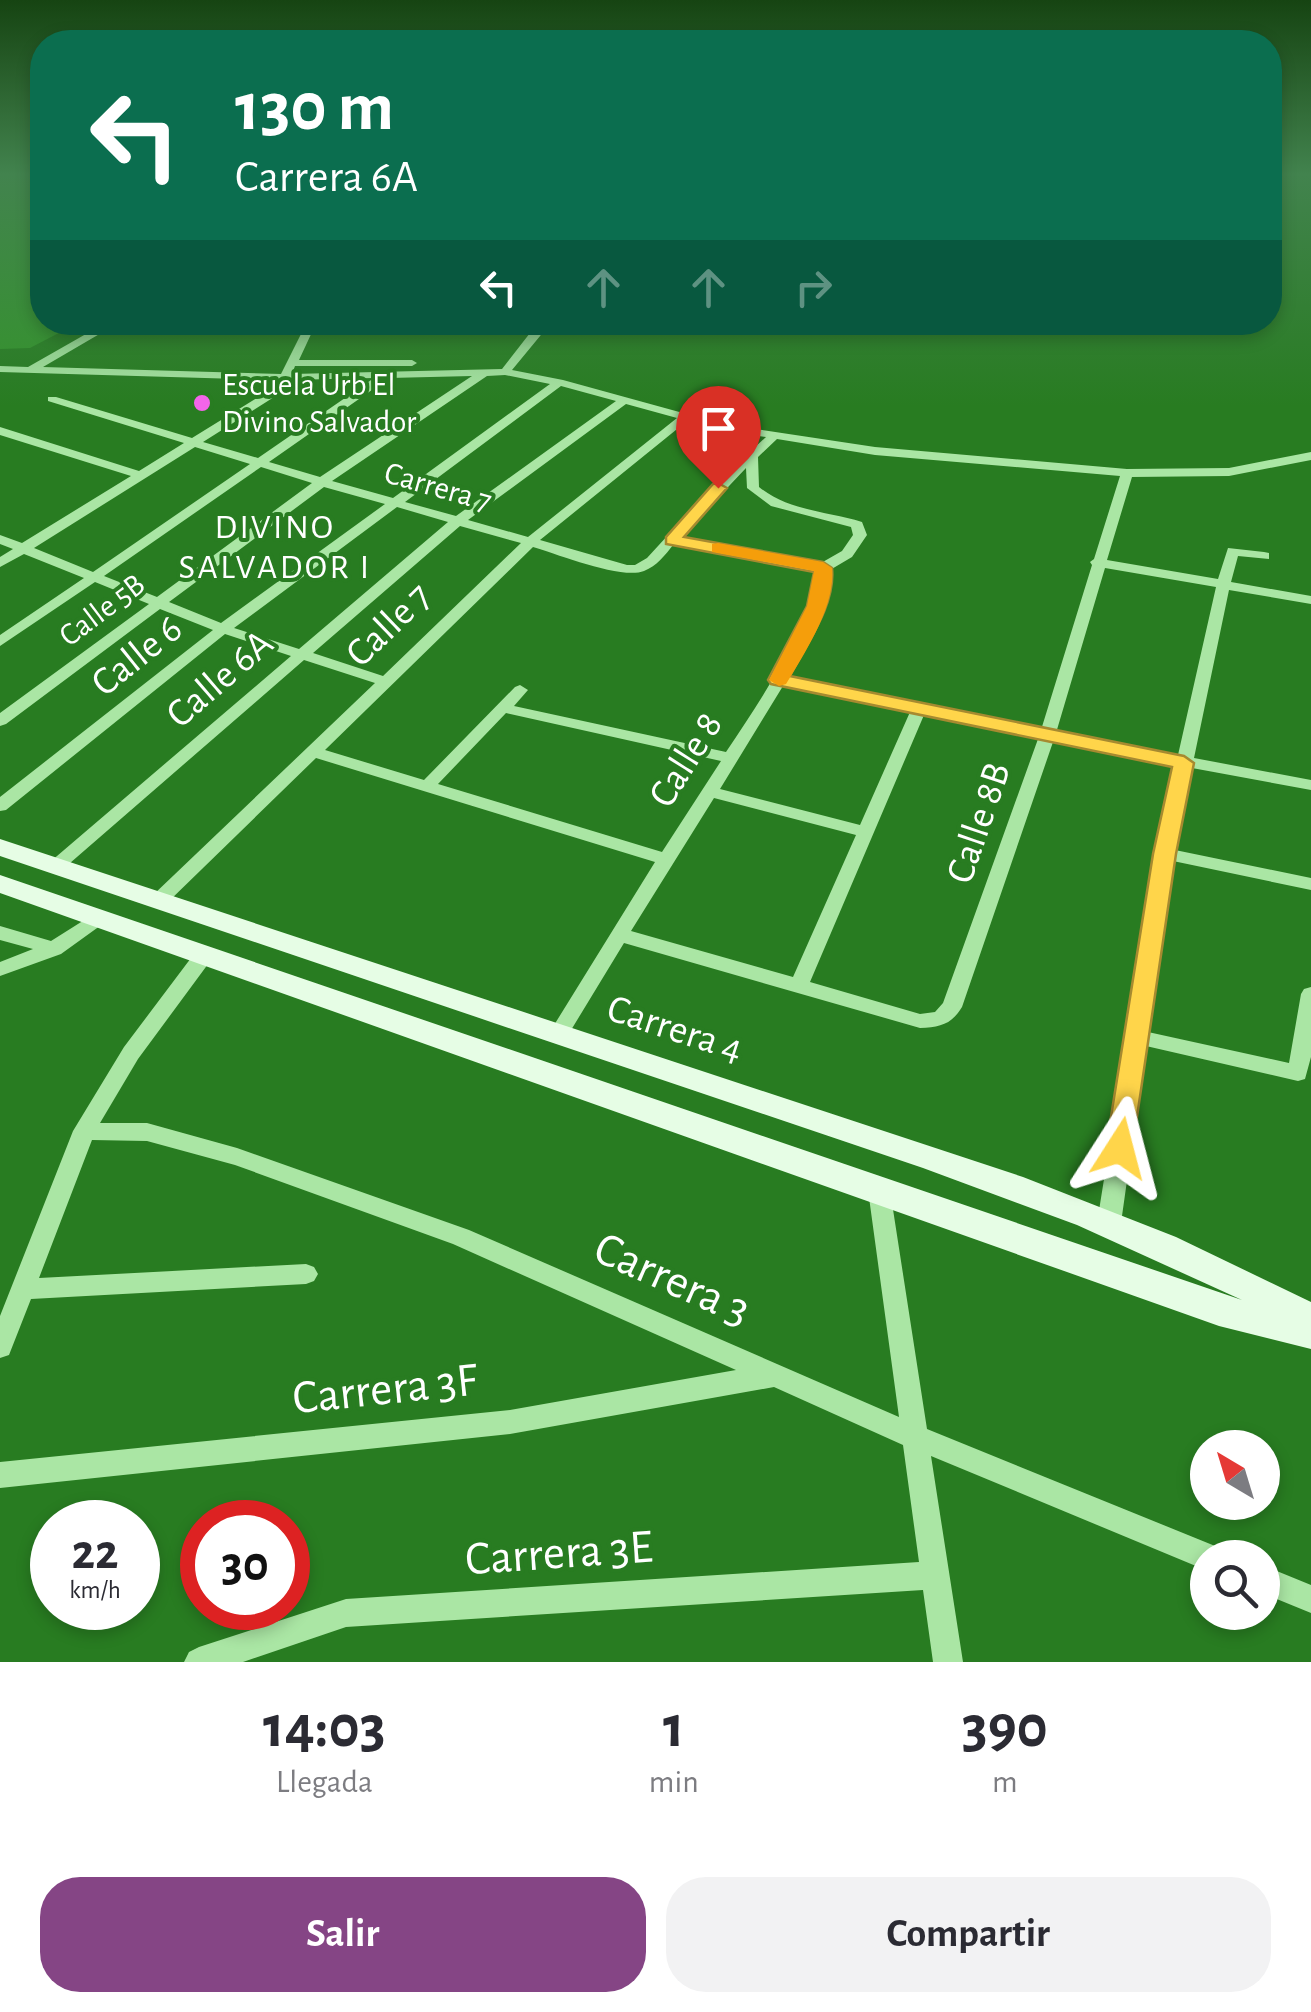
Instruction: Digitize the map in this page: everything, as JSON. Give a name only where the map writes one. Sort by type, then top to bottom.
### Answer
[{"type":"main road","name":"Carrera 4","points":[[0,847],[893,1145],[1109,1223],[1231,1274],[1311,1319]]},
{"type":"main road","name":"Carrera 4","points":[[0,884],[1219,1310],[1311,1333]]},
{"type":"street","points":[[30,370],[91,335]]},
{"type":"street","points":[[0,563],[278,390],[305,335]]},
{"type":"street","points":[[0,370],[286,377],[484,372],[509,368],[535,335]]},
{"type":"street","points":[[292,363],[509,368],[684,418],[774,436],[875,450],[1126,473],[1229,472],[1311,456]]},
{"type":"street","name":"Calle 5B","points":[[0,721],[322,482],[484,372]]},
{"type":"street","points":[[0,642],[386,376]]},
{"type":"street","name":"Calle 6","points":[[0,806],[223,629],[559,382]]},
{"type":"street","name":"Carrera 7","points":[[52,399],[456,522],[626,569],[638,568],[672,540]]},
{"type":"street","name":"Calle 6A","points":[[56,866],[299,653],[456,522],[622,402]]},
{"type":"street","name":"Calle 7","points":[[159,900],[530,542],[684,418]]},
{"type":"street","points":[[0,431],[139,475]]},
{"type":"street","points":[[672,540],[774,436]]},
{"type":"street","points":[[672,540],[823,568],[847,554],[860,535],[858,525],[764,500],[753,488],[752,456]]},
{"type":"street","name":"Calle 8B","points":[[799,986],[920,1021],[940,1020],[952,1007],[1047,736],[1126,473]]},
{"type":"street","points":[[0,539],[223,629],[384,681]]},
{"type":"street","points":[[1109,1223],[1165,854],[1223,585],[1233,550],[1264,556]]},
{"type":"street","points":[[1097,562],[1311,600]]},
{"type":"street","name":"Calle 8","points":[[558,1035],[778,680],[816,606],[824,582],[823,568]]},
{"type":"street","points":[[778,680],[1311,785]]},
{"type":"street","points":[[428,786],[520,690]]},
{"type":"street","points":[[502,708],[729,758]]},
{"type":"street","points":[[620,934],[799,986],[918,709]]},
{"type":"street","points":[[312,751],[666,859]]},
{"type":"street","points":[[709,791],[866,832]]},
{"type":"street","points":[[1165,854],[1311,884]]},
{"type":"street","points":[[0,969],[54,949],[98,918]]},
{"type":"street","points":[[0,933],[54,949]]},
{"type":"street","points":[[0,1347],[84,1131],[130,1053],[204,954]]},
{"type":"street","points":[[1138,1037],[1298,1072],[1311,994]]},
{"type":"street","name":"Carrera 3","points":[[84,1131],[147,1132],[237,1158],[461,1238],[915,1437],[1190,1550]]},
{"type":"street","points":[[879,1190],[948,1662]]},
{"type":"street","points":[[22,1289],[306,1274]]},
{"type":"street","name":"Carrera 3F","points":[[0,1475],[510,1422],[776,1375]]},
{"type":"street","name":"Carrera 3E","points":[[198,1662],[346,1613],[934,1576]]},
{"type":"street","points":[[1280,1586],[1311,1598]]},
{"type":"green space","points":[[0,251],[30,251],[30,335],[55,335],[30,348],[0,349]]},
{"type":"slow traffic","points":[[718,548],[823,568],[824,582],[816,606],[779,680]]},
{"type":"place","name":"Escuela Urb El Divino Salvador","points":[[202,403]]},
{"type":"district","name":"DIVINO SALVADOR I","points":[[275,547]]},
{"type":"route","points":[[718,488],[672,540],[823,568],[824,582],[816,606],[778,680],[1184,763],[1165,854],[1120,1148]]}]
